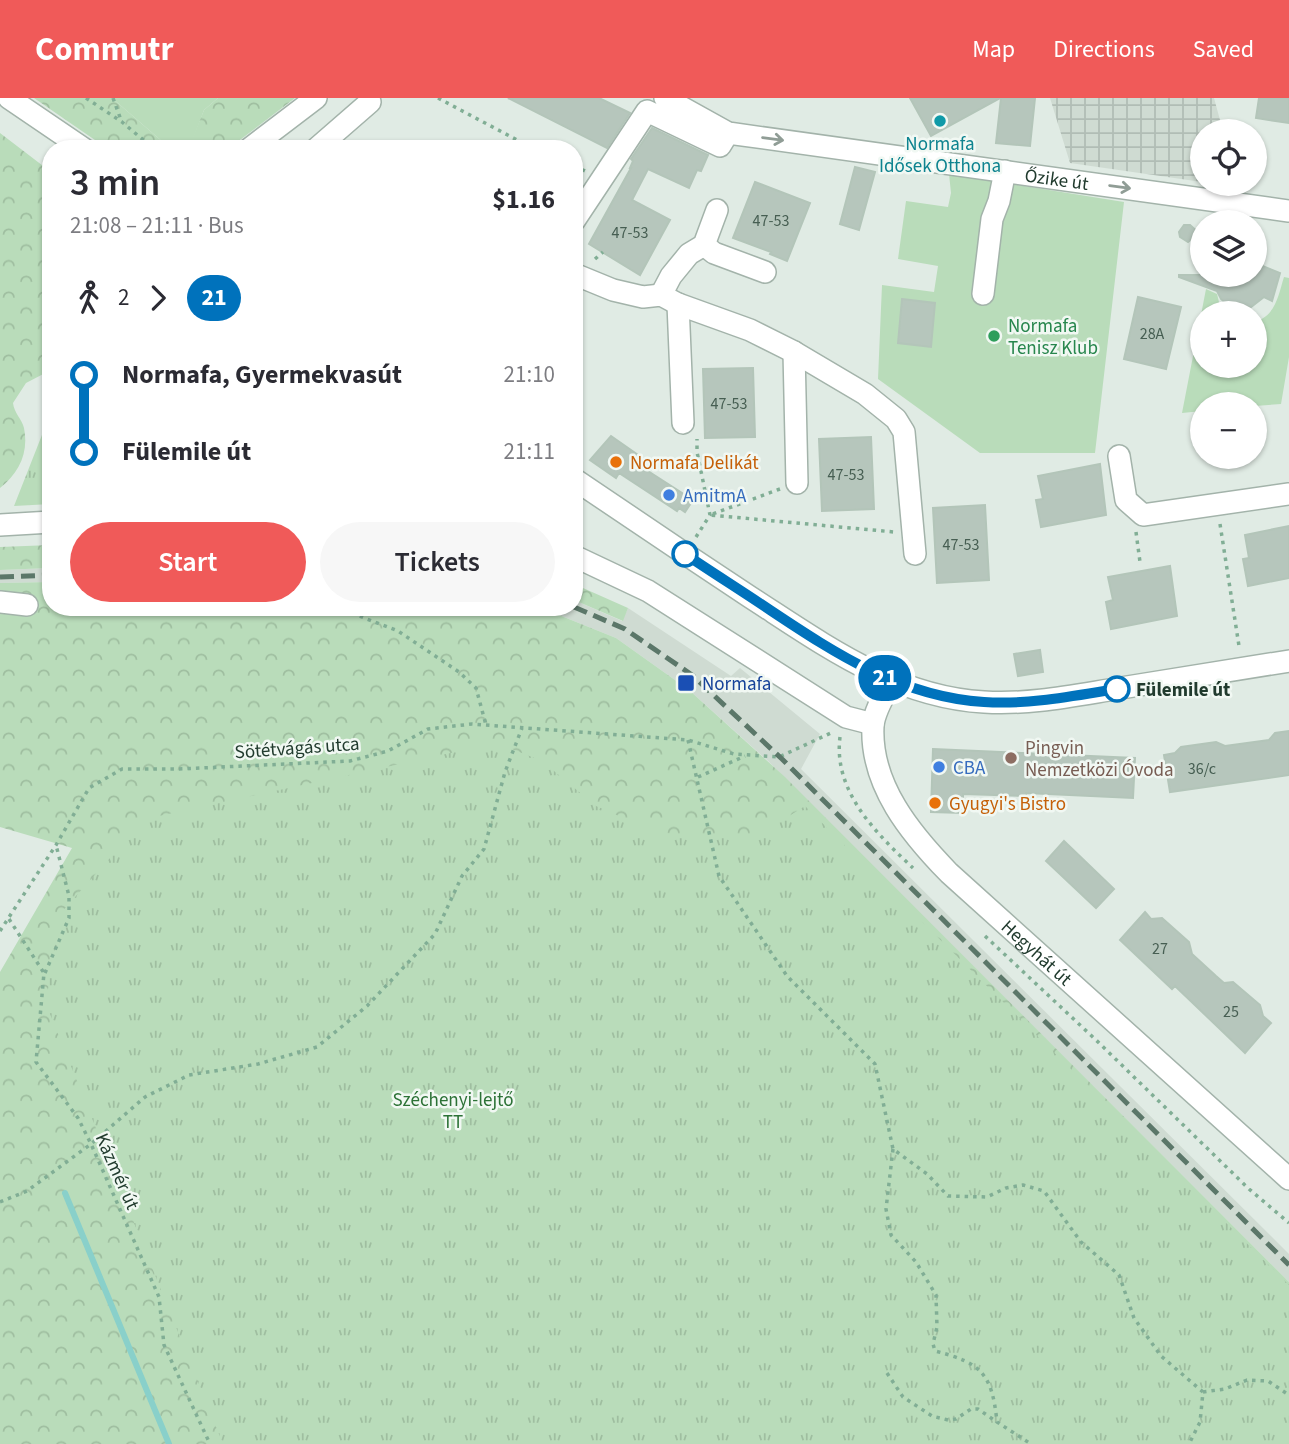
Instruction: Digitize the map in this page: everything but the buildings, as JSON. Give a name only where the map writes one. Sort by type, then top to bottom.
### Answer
[{"type":"street","points":[[9,98],[71,140]]},
{"type":"street","points":[[261,140],[316,98]]},
{"type":"street","name":"Őzike út","points":[[665,98],[728,133],[1289,211]]},
{"type":"street","points":[[326,140],[370,102]]},
{"type":"street","points":[[583,207],[647,111],[720,146],[728,133]]},
{"type":"street","points":[[983,294],[992,219],[1005,172]]},
{"type":"street","points":[[690,427],[670,300],[671,276],[689,254],[704,245],[718,210]]},
{"type":"street","points":[[704,245],[714,253],[765,272]]},
{"type":"street","points":[[583,278],[613,290],[670,300],[750,330],[794,352],[865,394],[895,419],[904,432],[914,544]]},
{"type":"street","points":[[794,352],[797,483]]},
{"type":"street","points":[[1119,456],[1126,500],[1143,515],[1289,494]]},
{"type":"street","points":[[583,485],[851,662],[892,681],[953,699],[1021,702],[1289,661]]},
{"type":"street","points":[[0,525],[42,523]]},
{"type":"street","points":[[583,560],[648,591],[846,717],[873,724],[892,681]]},
{"type":"street","points":[[0,602],[27,605]]},
{"type":"street","name":"Hegyhát út","points":[[873,724],[878,762],[886,789],[904,820],[931,854],[1289,1178]]},
{"type":"path","points":[[86,98],[122,122],[143,140]]},
{"type":"path","points":[[113,98],[122,122]]},
{"type":"path","points":[[438,98],[517,140]]},
{"type":"path","points":[[690,427],[710,515]]},
{"type":"path","points":[[695,539],[710,515],[797,483]]},
{"type":"path","points":[[1217,503],[1239,646],[1226,648]]},
{"type":"path","points":[[710,515],[914,544]]},
{"type":"path","points":[[1140,562],[1136,529],[1143,515]]},
{"type":"path","points":[[359,616],[398,631],[459,672],[476,688],[486,725]]},
{"type":"path","name":"Sötétvágás utca","points":[[0,931],[89,789],[122,769],[350,761],[388,751],[428,729],[472,724],[688,740],[734,754],[779,757],[833,732]]},
{"type":"path","points":[[0,1202],[27,1191],[91,1144],[145,1097],[189,1075],[258,1064],[317,1047],[367,1006],[435,934],[462,876],[484,849],[505,772],[522,728]]},
{"type":"path","points":[[688,740],[719,876],[786,976],[875,1064],[893,1149],[886,1209],[891,1235],[916,1262],[936,1295],[937,1327],[933,1344],[935,1351],[956,1357],[980,1370],[994,1391],[997,1422]]},
{"type":"path","points":[[697,778],[747,755]]},
{"type":"path","name":"Kázmér út","points":[[56,845],[69,896],[69,918],[44,973],[36,1062],[78,1118],[91,1144],[159,1297],[164,1345],[210,1444]]},
{"type":"path","points":[[9,919],[44,973]]},
{"type":"path","points":[[893,1149],[927,1174],[948,1196],[987,1197],[1006,1188],[1023,1185],[1044,1191],[1081,1242],[1119,1275],[1134,1318],[1161,1356],[1203,1392],[1225,1389],[1247,1380],[1268,1381],[1289,1395]]},
{"type":"path","points":[[887,1373],[903,1397],[932,1416],[956,1419],[971,1409],[978,1409],[1031,1444]]},
{"type":"path","points":[[1189,1444],[1200,1422],[1203,1392]]},
{"type":"shaded area","points":[[1050,98],[1214,98],[1220,119],[1190,119],[1190,180],[1070,163]]},
{"type":"shaded area","points":[[42,568],[42,582],[0,583],[0,570]]},
{"type":"shaded area","points":[[583,604],[622,621],[628,608],[731,676],[740,668],[820,734],[801,769],[1289,1254],[1289,1282],[768,761],[689,690],[616,638],[561,616],[583,616]]},
{"type":"green space","points":[[34,98],[112,98],[161,140],[95,140]]},
{"type":"green space","points":[[112,98],[218,98],[204,110],[193,140],[161,140]]},
{"type":"green space","points":[[218,98],[295,98],[240,140],[192,140],[204,110]]},
{"type":"green space","points":[[0,133],[42,165],[42,375],[26,383],[13,403],[24,428],[24,454],[17,469],[0,488]]},
{"type":"green space","name":"Normafa Tenisz Klub","points":[[949,174],[1124,202],[1095,453],[980,453],[878,379],[882,285],[934,292],[938,266],[898,259],[906,201],[948,207],[951,193]]},
{"type":"green space","points":[[1284,277],[1289,278],[1289,357],[1281,404],[1267,405],[1267,392],[1190,392],[1190,412],[1182,413],[1190,372],[1190,378],[1267,378],[1267,316],[1278,298]]},
{"type":"green space","points":[[1206,289],[1217,294],[1219,301],[1204,301]]},
{"type":"green space","points":[[42,435],[42,504],[14,506]]},
{"type":"green space","points":[[42,545],[42,568],[0,570],[0,547]]},
{"type":"green space","name":"Széchenyi-lejtő TT","points":[[42,582],[42,616],[561,616],[616,638],[689,690],[785,777],[1289,1282],[1289,1444],[0,1444],[0,972],[72,848],[0,827],[0,583]]},
{"type":"green space","points":[[583,588],[628,608],[623,621],[583,604]]},
{"type":"green space","name":"Széchenyi-lejtő TT","points":[[497,743],[542,761],[596,806],[653,831],[703,839],[746,835],[770,828],[805,806],[1289,1285],[1289,1444],[223,1444],[46,1004],[58,916],[145,819]]},
{"type":"waterway","points":[[65,1193],[169,1444]]},
{"type":"railway","points":[[0,577],[42,575]]},
{"type":"railway","points":[[583,611],[625,629],[692,675],[782,759],[1289,1265]]},
{"type":"bus line","name":"21","points":[[685,554],[851,662],[922,691],[953,699],[1013,702],[1042,701],[1117,689]]},
{"type":"place","name":"Normafa Idősek Otthona","points":[[940,121]]},
{"type":"place","name":"Normafa Tenisz Klub","points":[[994,336]]},
{"type":"place","name":"Normafa Delikát","points":[[616,462]]},
{"type":"place","name":"AmitmA","points":[[669,495]]},
{"type":"place","name":"Normafa","points":[[686,683]]},
{"type":"place","name":"Fülemile út","points":[[1117,689]]},
{"type":"place","name":"Pingvin Nemzetközi Óvoda","points":[[1011,758]]},
{"type":"place","name":"CBA","points":[[939,767]]},
{"type":"place","name":"Gyugyi's Bistro","points":[[935,803]]}]
